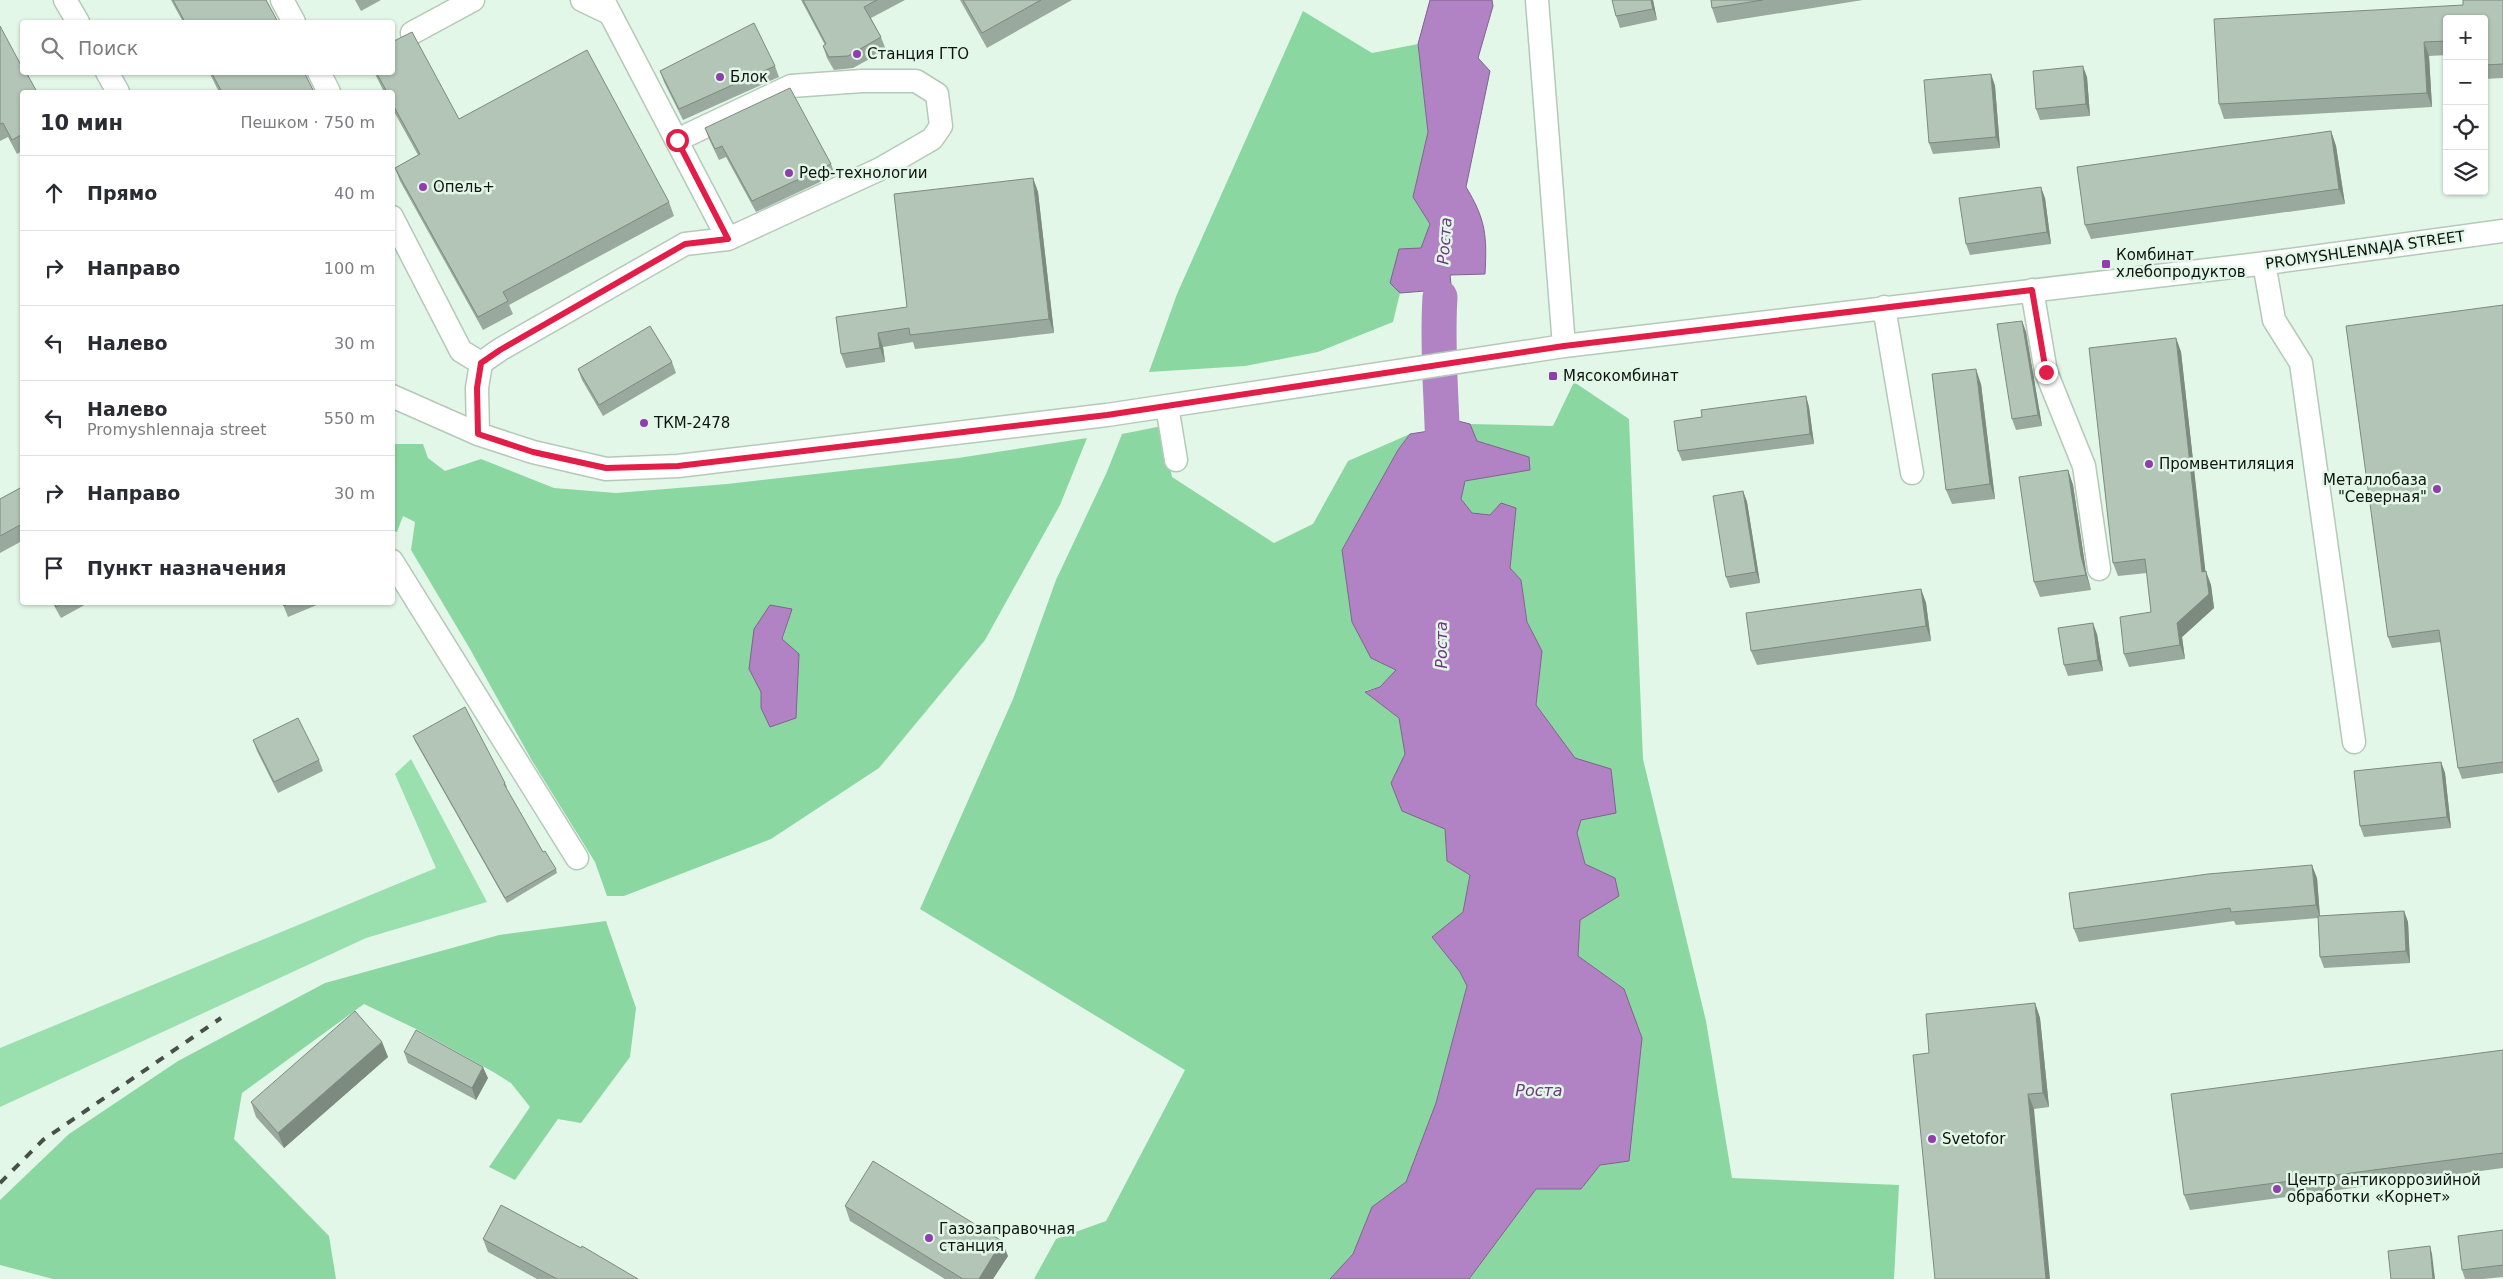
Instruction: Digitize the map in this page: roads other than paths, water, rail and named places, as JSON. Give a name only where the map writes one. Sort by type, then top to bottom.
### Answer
[{"type":"street","points":[[65,0],[77,20]]},
{"type":"street","points":[[282,0],[293,20]]},
{"type":"street","points":[[412,33],[472,0]]},
{"type":"street","points":[[582,0],[606,6],[728,239]]},
{"type":"street","points":[[1536,0],[1564,346]]},
{"type":"street","points":[[109,75],[117,90]]},
{"type":"street","points":[[320,75],[328,90]]},
{"type":"street","points":[[478,434],[477,388],[481,363],[500,350],[685,244],[728,239],[880,169],[932,139],[941,126],[937,94],[916,81],[862,81],[791,86],[677,140]]},
{"type":"street","points":[[395,223],[461,351],[481,363]]},
{"type":"street","name":"PROMYSHLENNAJA STREET","points":[[395,397],[478,434],[533,452],[606,468],[678,466],[1167,406],[1564,346],[2264,263],[2503,231]]},
{"type":"street","points":[[2264,263],[2274,320],[2301,363],[2354,742]]},
{"type":"street","points":[[2032,290],[2046,372],[2084,466],[2098,569]]},
{"type":"street","points":[[1884,307],[1912,473]]},
{"type":"street","points":[[1167,406],[1176,460]]},
{"type":"street","points":[[395,566],[577,858]]},
{"type":"water","name":"Роста","points":[[1430,0],[1492,0],[1493,6],[1478,58],[1490,71],[1466,187],[1478,209],[1484,229],[1486,249],[1485,274],[1450,275],[1453,303],[1447,344],[1436,344],[1425,291],[1400,293],[1390,283],[1399,249],[1421,248],[1430,224],[1413,197],[1428,132],[1418,44]]},
{"type":"water","name":"Роста","points":[[1458,421],[1470,424],[1477,441],[1529,457],[1530,470],[1465,481],[1461,499],[1472,513],[1490,515],[1501,503],[1516,508],[1510,568],[1521,580],[1527,622],[1542,651],[1536,705],[1575,758],[1611,769],[1616,813],[1581,820],[1577,833],[1585,864],[1615,878],[1619,896],[1580,920],[1578,956],[1624,989],[1642,1038],[1629,1161],[1600,1165],[1581,1189],[1536,1189],[1469,1279],[1330,1279],[1353,1254],[1372,1207],[1406,1182],[1436,1103],[1467,986],[1460,972],[1432,937],[1463,912],[1470,875],[1447,861],[1445,829],[1402,811],[1391,783],[1405,754],[1399,718],[1365,692],[1380,687],[1396,670],[1371,658],[1352,622],[1342,550],[1398,450],[1410,434],[1448,428]]},
{"type":"water","points":[[770,605],[792,609],[782,639],[799,654],[796,718],[770,727],[761,708],[761,692],[749,669],[754,629]]},
{"type":"waterway","name":"Роста","points":[[1440,297],[1439,342],[1443,478]]},
{"type":"railway","points":[[0,1183],[43,1140],[221,1018]]},
{"type":"place","name":"Станция ГТО","points":[[857,54]]},
{"type":"place","name":"Блок","points":[[720,77]]},
{"type":"place","name":"Реф-технологии","points":[[789,173]]},
{"type":"place","name":"Опель+","points":[[423,187]]},
{"type":"place","name":"Комбинат хлебопродуктов","points":[[2106,264]]},
{"type":"place","name":"Мясокомбинат","points":[[1553,376]]},
{"type":"place","name":"ТКМ-2478","points":[[644,423]]},
{"type":"place","name":"Промвентиляция","points":[[2149,464]]},
{"type":"place","name":"Металлобаза \"Северная\"","points":[[2437,489]]},
{"type":"place","name":"Svetofor","points":[[1932,1139]]},
{"type":"place","name":"Центр антикоррозийной обработки «Корнет»","points":[[2277,1189]]},
{"type":"place","name":"Газозаправочная станция","points":[[929,1238]]}]
